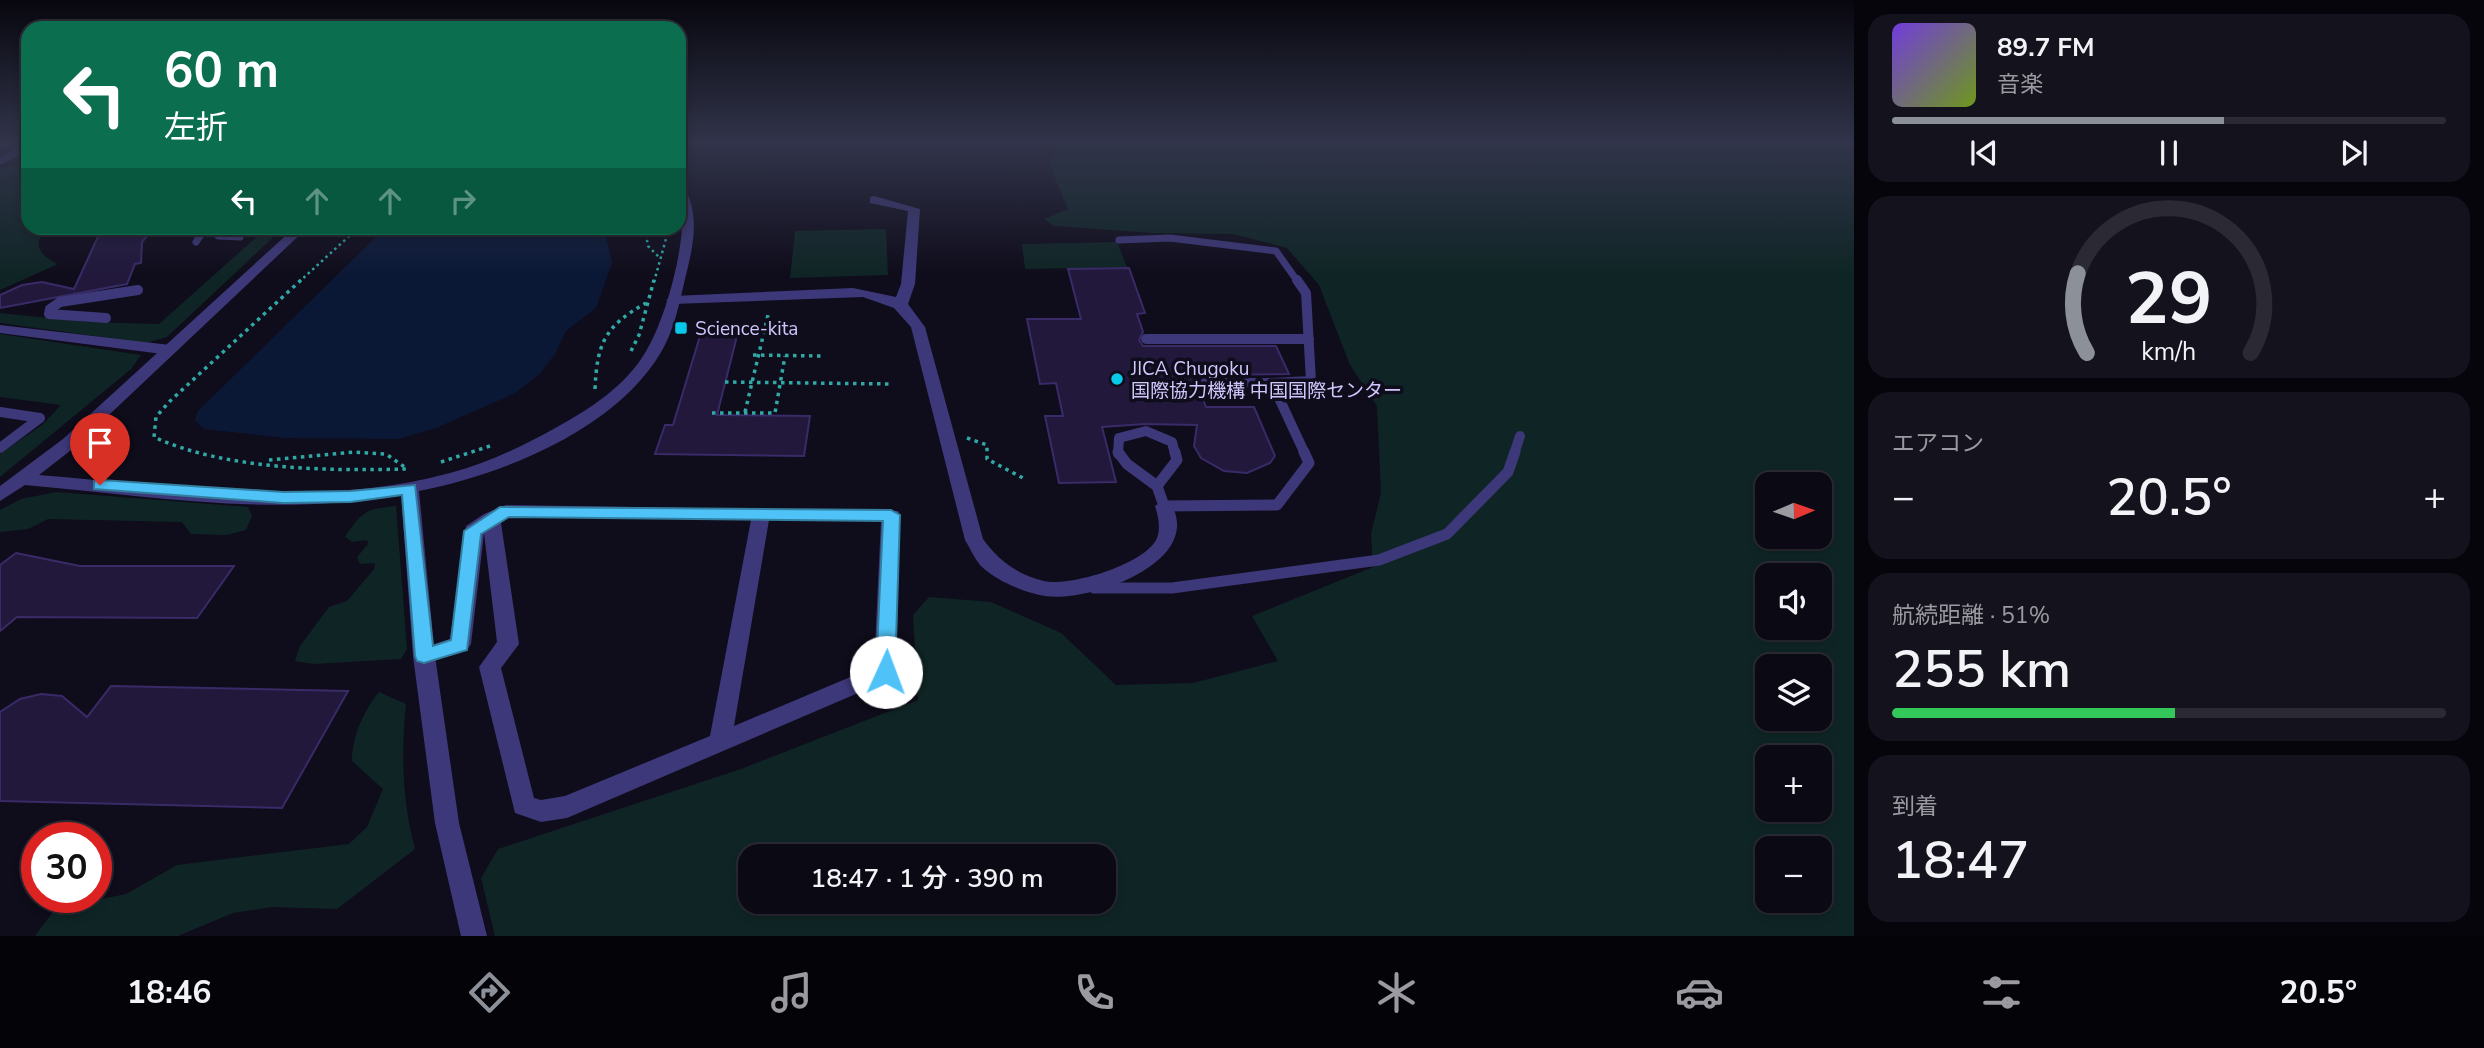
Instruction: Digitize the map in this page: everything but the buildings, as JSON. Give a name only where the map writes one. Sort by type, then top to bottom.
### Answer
[{"type":"street","points":[[874,200],[914,209],[908,284],[901,304]]},
{"type":"street","points":[[686,203],[690,211],[686,232]]},
{"type":"street","points":[[0,495],[69,443],[293,235]]},
{"type":"street","points":[[22,480],[283,498],[351,497],[410,489],[508,459],[569,429],[617,396],[656,351],[666,332],[685,235]]},
{"type":"street","points":[[673,300],[853,292],[879,296],[901,304],[918,327],[974,540],[989,562],[1016,579],[1046,589],[1088,587],[1126,571],[1159,551],[1167,537],[1168,520],[1164,506]]},
{"type":"street","points":[[0,329],[170,350]]},
{"type":"street","points":[[410,489],[424,656],[447,823],[474,936]]},
{"type":"street","points":[[424,656],[460,644],[472,531],[491,518],[506,511],[891,515],[886,672],[566,807],[541,811],[524,805],[490,667],[508,644],[491,518]]},
{"type":"street","points":[[720,743],[761,514]]},
{"type":"lane","points":[[196,242],[201,235]]},
{"type":"lane","points":[[217,235],[240,237]]},
{"type":"lane","points":[[1119,240],[1170,238],[1276,251],[1306,293],[1311,381],[1205,383]]},
{"type":"lane","points":[[106,318],[49,314],[50,309],[60,302],[138,290]]},
{"type":"lane","points":[[1146,339],[1309,339]]},
{"type":"lane","points":[[1157,486],[1177,460],[1172,442],[1154,432],[1127,433],[1119,438],[1118,454],[1157,486],[1164,506],[1277,505],[1309,463],[1272,383]]},
{"type":"lane","points":[[0,412],[40,418],[0,448]]},
{"type":"lane","points":[[1088,587],[1172,588],[1379,560],[1447,534],[1508,472],[1520,436]]},
{"type":"path","points":[[263,460],[354,452],[386,454],[408,469],[354,471],[263,460],[165,445],[154,438],[156,417],[351,235]]},
{"type":"path","points":[[646,235],[648,246],[661,258]]},
{"type":"path","points":[[630,353],[639,335],[667,235]]},
{"type":"path","points":[[595,389],[596,359],[604,333],[622,315],[648,302]]},
{"type":"path","points":[[744,414],[769,309]]},
{"type":"path","points":[[752,355],[821,356]]},
{"type":"path","points":[[712,414],[775,413],[785,356]]},
{"type":"path","points":[[725,382],[891,384]]},
{"type":"path","points":[[585,396],[601,383]]},
{"type":"path","points":[[962,435],[986,445],[987,459],[1023,478]]},
{"type":"path","points":[[432,465],[495,444]]},
{"type":"green space","points":[[0,188],[21,188],[21,235],[42,235],[39,244],[42,253],[58,264],[0,290]]},
{"type":"green space","points":[[1059,188],[1854,188],[1854,936],[495,936],[481,878],[498,849],[741,769],[918,700],[913,615],[929,597],[991,602],[1061,633],[1116,685],[1193,683],[1278,661],[1252,616],[1373,567],[1371,534],[1381,493],[1377,406],[1350,365],[1319,285],[1287,248],[1233,234],[1153,233],[1054,226],[1044,219],[1068,209]]},
{"type":"green space","points":[[886,229],[888,275],[790,278],[795,231]]},
{"type":"green space","points":[[259,235],[276,235],[167,337],[146,343],[0,323],[0,313],[87,322],[159,324]]},
{"type":"green space","points":[[1117,242],[1127,267],[1025,269],[1022,244]]},
{"type":"green space","points":[[0,334],[141,355],[131,369],[0,477],[0,454],[42,425],[61,405],[0,397]]},
{"type":"green space","points":[[56,492],[248,507],[252,516],[246,530],[227,535],[191,534],[182,522],[48,519],[28,529],[0,532],[0,510],[21,499]]},
{"type":"green space","points":[[396,506],[407,649],[401,659],[313,664],[295,661],[300,646],[329,607],[347,601],[374,569],[375,563],[360,564],[357,557],[368,544],[367,540],[352,542],[345,537],[366,513],[378,508]]},
{"type":"green space","points":[[379,692],[406,704],[404,777],[407,813],[415,849],[337,909],[272,907],[233,913],[178,936],[35,936],[52,913],[112,913],[112,897],[126,894],[177,865],[349,844],[367,827],[383,789],[352,761],[354,743],[368,707]]},
{"type":"water","points":[[378,235],[606,235],[612,263],[596,308],[566,331],[555,354],[540,374],[514,394],[436,428],[399,439],[286,438],[204,429],[195,420],[198,411]]},
{"type":"place","name":"Science-kita","points":[[681,328]]},
{"type":"place","name":"JICA Chugoku 国際協力機構 中国国際センター","points":[[1117,379]]},
{"type":"route","points":[[100,485],[283,498],[351,497],[410,489],[424,656],[460,644],[472,531],[506,511],[891,515],[886,672]]}]
